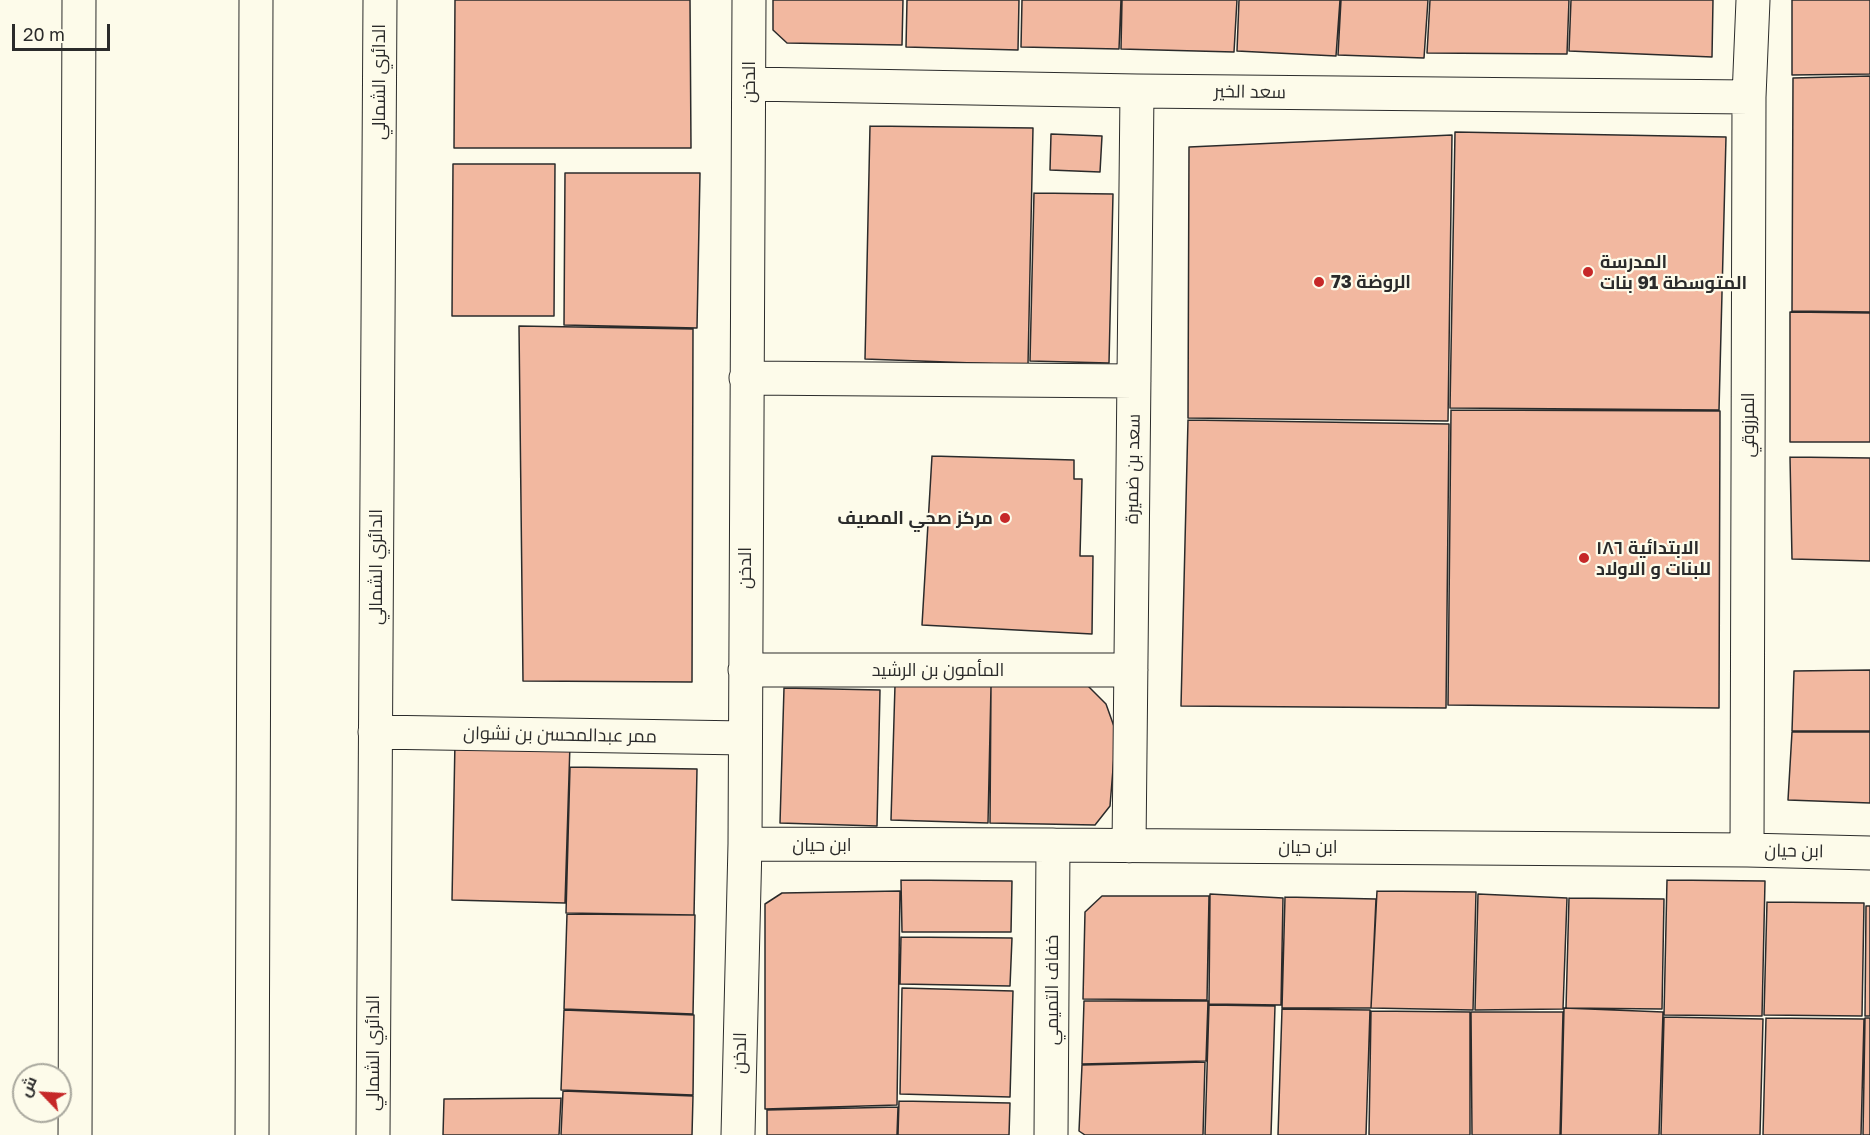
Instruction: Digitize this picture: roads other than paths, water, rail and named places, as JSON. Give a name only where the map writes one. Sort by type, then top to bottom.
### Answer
[{"type":"main road","points":[[75,1135],[79,0]]},
{"type":"main road","points":[[252,1135],[256,0]]},
{"type":"main road","name":"الدائري الشمالي","points":[[373,1135],[380,0]]},
{"type":"main road","name":"الدخن","points":[[738,1135],[745,844],[749,0]]},
{"type":"main road","name":"المرزوقي","points":[[1747,850],[1749,97],[1753,0]]},
{"type":"main road","name":"سعد الخير","points":[[750,84],[1137,91],[1749,97]]},
{"type":"main road","name":"سعد بن ضميرة","points":[[1129,846],[1137,91]]},
{"type":"main road","points":[[746,378],[1134,381]]},
{"type":"main road","name":"المأمون بن الرشيد","points":[[745,670],[1131,670]]},
{"type":"main road","name":"ممر عبدالمحسن بن نشوان","points":[[375,732],[745,738]]},
{"type":"main road","name":"ابن حيان","points":[[745,844],[1747,850],[1870,853]]},
{"type":"main road","name":"خفاف التميمي","points":[[1051,1135],[1053,845]]},
{"type":"place","name":"المدرسة المتوسطة 91 بنات","points":[[1588,272]]},
{"type":"place","name":"الروضة 73","points":[[1319,282]]},
{"type":"place","name":"مركز صحي المصيف","points":[[1005,518]]},
{"type":"place","name":"الابتدائية ١٨٦ للبنات و الاولاد","points":[[1584,558]]}]
